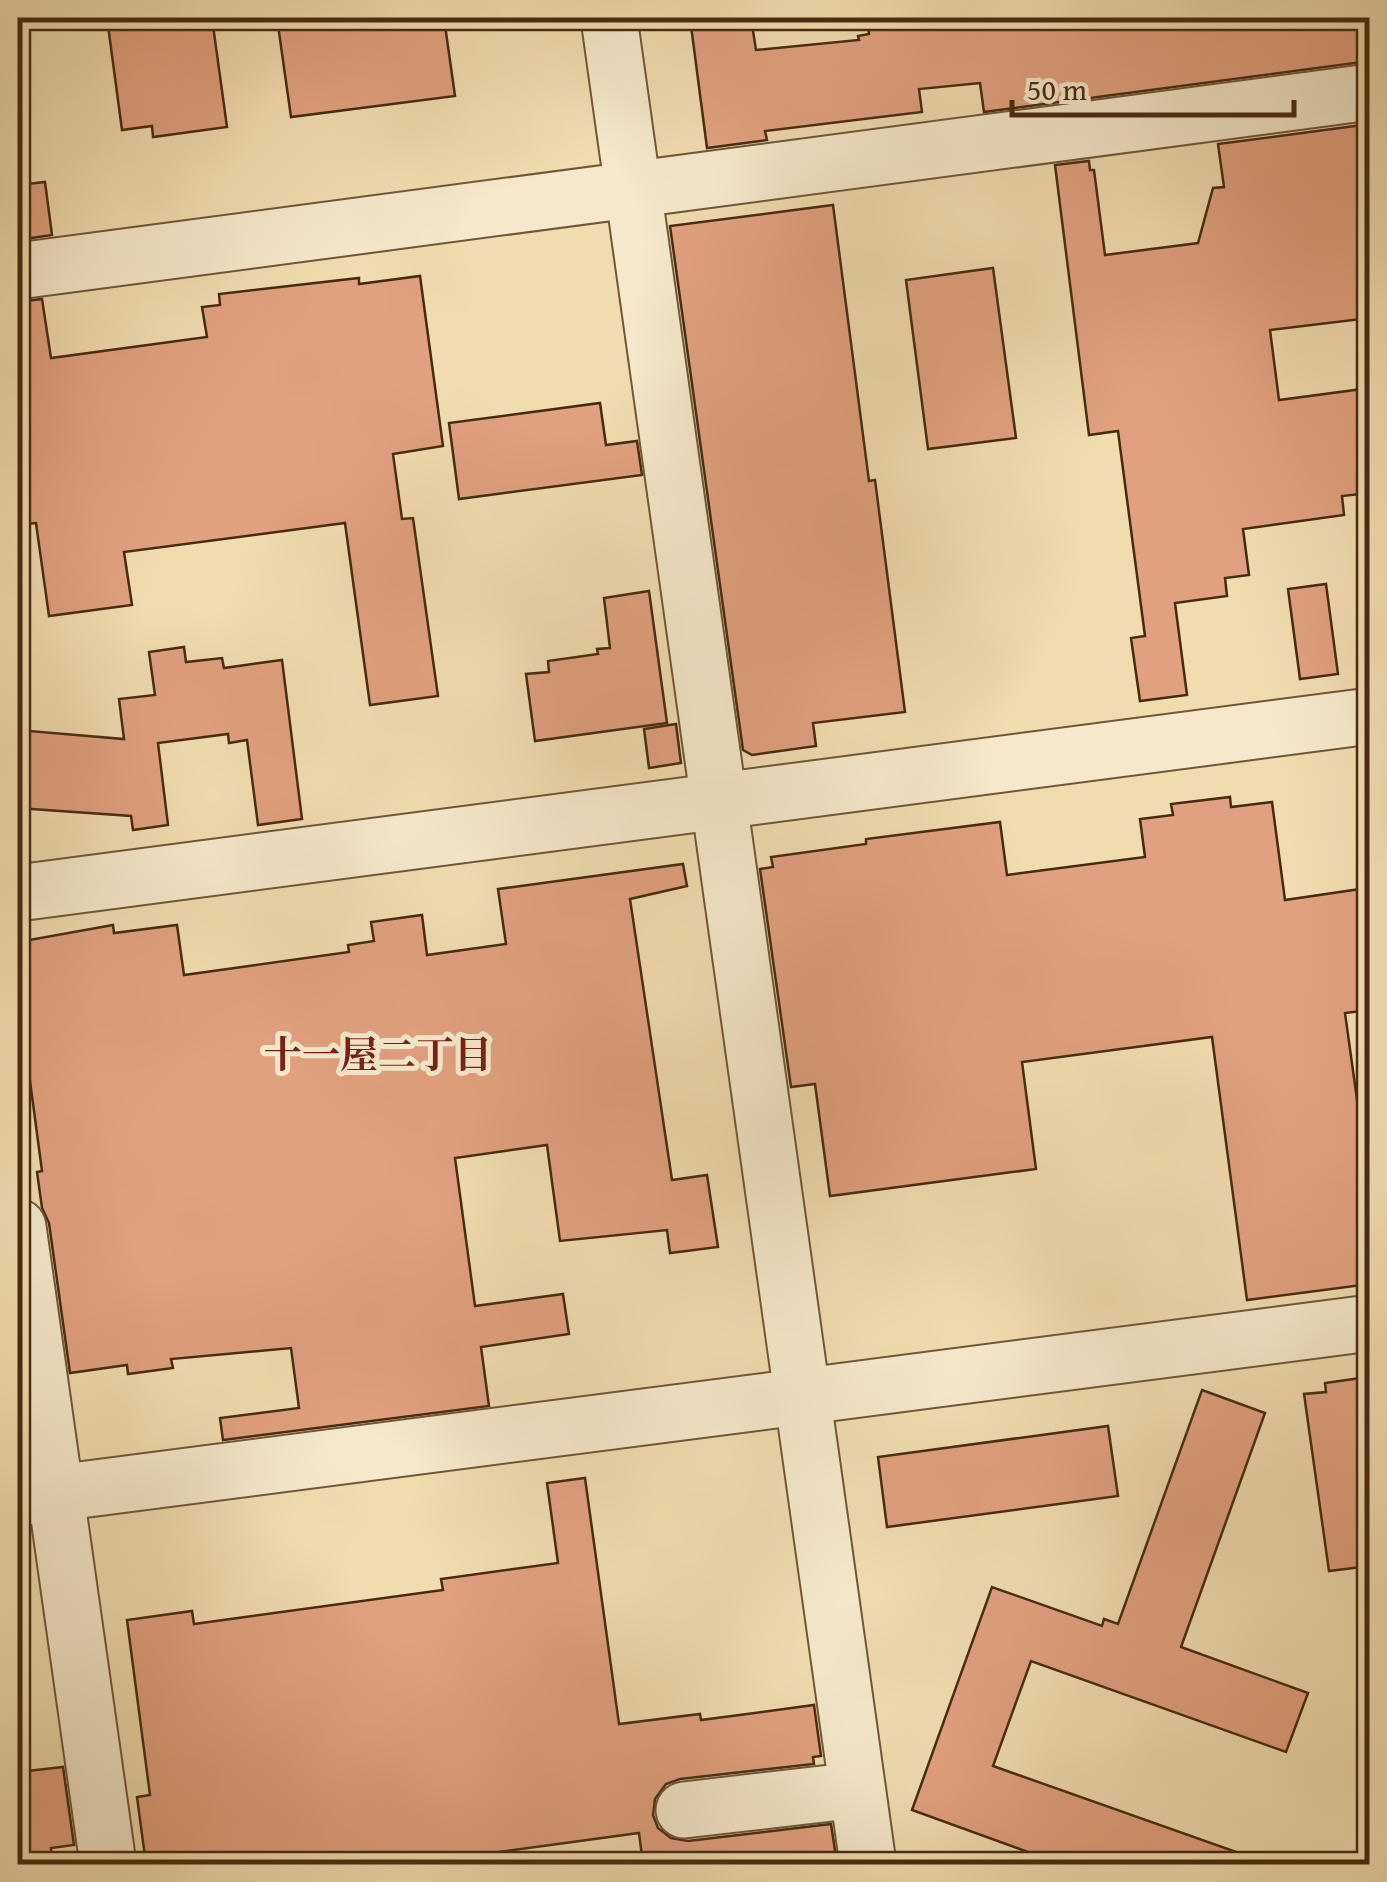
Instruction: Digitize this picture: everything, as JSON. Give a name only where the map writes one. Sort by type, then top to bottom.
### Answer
[{"type":"street","points":[[609,18],[868,1864]]},
{"type":"street","points":[[18,272],[1370,92]]},
{"type":"street","points":[[18,893],[1370,716]]},
{"type":"street","points":[[18,1227],[36,1496],[108,1864]]},
{"type":"street","points":[[36,1496],[1370,1324]]},
{"type":"street","points":[[684,1810],[858,1790]]},
{"type":"building","points":[[107,18],[212,18],[227,127],[153,137],[152,126],[122,130]]},
{"type":"building","points":[[277,18],[444,18],[455,96],[291,117]]},
{"type":"building","points":[[690,18],[751,18],[756,50],[859,40],[858,36],[869,34],[867,18],[1370,18],[1370,61],[984,112],[980,83],[919,89],[922,112],[765,131],[767,140],[707,148]]},
{"type":"building","points":[[1370,124],[1370,259],[1363,260],[1370,318],[1270,330],[1279,400],[1370,388],[1370,493],[1342,496],[1344,515],[1243,529],[1249,575],[1225,578],[1227,596],[1175,603],[1187,695],[1140,701],[1131,638],[1145,636],[1118,431],[1089,435],[1055,165],[1089,161],[1090,170],[1094,170],[1105,255],[1198,243],[1213,188],[1224,187],[1218,144]]},
{"type":"building","points":[[45,182],[52,235],[18,240],[18,185]]},
{"type":"building","points":[[833,205],[869,481],[875,480],[905,712],[813,723],[816,746],[752,755],[743,750],[670,226]]},
{"type":"building","points":[[993,268],[1016,438],[928,449],[906,280]]},
{"type":"building","points":[[420,276],[443,446],[393,454],[402,519],[413,518],[438,696],[370,705],[345,523],[124,552],[132,605],[49,616],[36,523],[26,524],[25,516],[18,517],[18,302],[42,299],[51,358],[207,337],[202,307],[220,305],[219,294],[359,278],[359,284]]},
{"type":"building","points":[[600,403],[606,445],[637,441],[642,475],[459,499],[449,423]]},
{"type":"building","points":[[1326,584],[1338,674],[1300,679],[1288,589]]},
{"type":"building","points":[[649,591],[667,723],[535,741],[526,674],[549,672],[548,661],[598,654],[597,649],[610,648],[604,598]]},
{"type":"building","points":[[184,647],[186,662],[222,658],[224,668],[282,660],[302,819],[258,825],[247,740],[229,743],[228,734],[158,743],[168,825],[133,830],[131,816],[18,808],[18,730],[124,739],[119,699],[155,695],[149,652]]},
{"type":"building","points":[[676,724],[681,763],[649,768],[644,729]]},
{"type":"building","points":[[1230,797],[1231,807],[1272,802],[1285,900],[1367,888],[1370,1010],[1345,1013],[1370,1193],[1370,1284],[1247,1300],[1212,1037],[1022,1062],[1036,1169],[830,1196],[815,1084],[791,1087],[760,869],[773,867],[771,857],[866,844],[866,839],[1000,822],[1007,875],[1145,857],[1140,819],[1173,815],[1171,804]]},
{"type":"building","points":[[683,864],[687,886],[630,899],[672,1180],[707,1175],[718,1247],[670,1253],[667,1230],[560,1241],[547,1145],[455,1158],[475,1306],[563,1294],[569,1334],[481,1347],[489,1406],[223,1440],[220,1418],[299,1408],[291,1348],[171,1359],[173,1368],[128,1374],[127,1365],[70,1373],[49,1223],[42,1208],[37,1172],[42,1171],[18,991],[18,942],[113,925],[114,933],[177,925],[184,975],[349,952],[348,945],[374,941],[371,922],[422,915],[427,955],[506,944],[498,889]]},
{"type":"building","points":[[1361,1378],[1362,1387],[1370,1386],[1370,1566],[1329,1571],[1304,1394],[1326,1392],[1325,1383]]},
{"type":"building","points":[[1202,1390],[1265,1413],[1181,1647],[1308,1693],[1286,1752],[1031,1661],[993,1766],[1259,1860],[1258,1864],[1061,1864],[912,1810],[992,1587],[1102,1626],[1104,1619],[1118,1624]]},
{"type":"building","points":[[1108,1426],[1118,1496],[887,1527],[878,1457]]},
{"type":"building","points":[[585,1478],[619,1724],[700,1714],[701,1720],[814,1705],[821,1756],[813,1757],[814,1764],[680,1779],[666,1784],[655,1799],[653,1815],[658,1828],[671,1838],[688,1841],[831,1824],[837,1864],[788,1864],[787,1859],[739,1864],[643,1864],[639,1833],[411,1864],[396,1864],[395,1855],[322,1864],[146,1864],[137,1797],[150,1795],[127,1620],[192,1611],[194,1624],[443,1590],[441,1579],[558,1563],[547,1483]]},
{"type":"building","points":[[63,1767],[74,1845],[51,1848],[52,1858],[18,1862],[18,1772]]},
{"type":"district","name":"十一屋二丁目","points":[[378,1055]]}]
